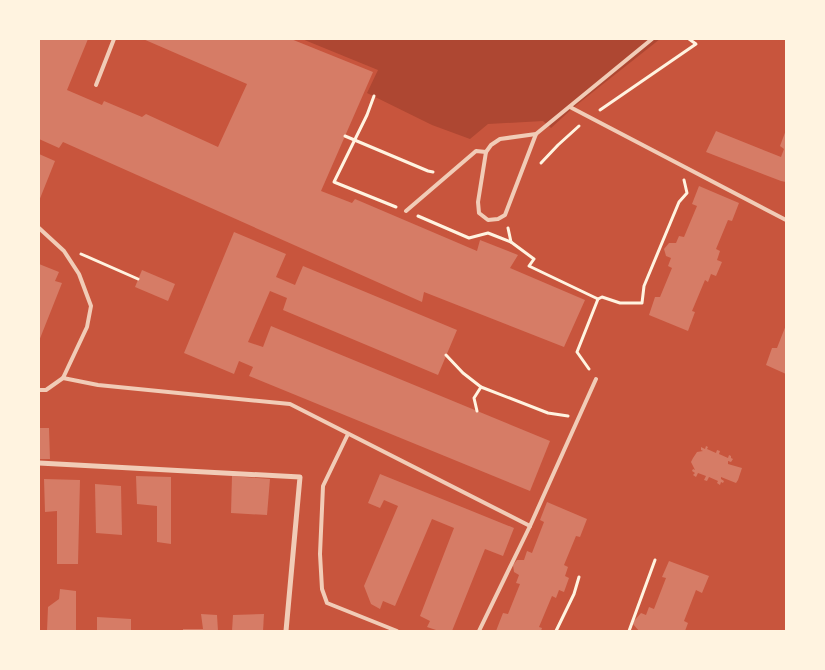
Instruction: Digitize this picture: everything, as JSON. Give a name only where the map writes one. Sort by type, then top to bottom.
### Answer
[{"type":"street","points":[[39,463],[300,477],[286,631]]},
{"type":"lane","points":[[96,85],[114,39]]},
{"type":"lane","points":[[536,134],[505,215],[498,219],[488,220],[479,213],[478,202],[486,152],[491,145],[500,139],[536,134],[652,39]]},
{"type":"lane","points":[[570,107],[786,220]]},
{"type":"lane","points":[[406,211],[476,151],[486,152]]},
{"type":"lane","points":[[39,228],[64,251],[79,274],[91,306],[87,327],[63,378],[46,390],[39,390]]},
{"type":"lane","points":[[63,378],[98,385],[290,404],[530,526]]},
{"type":"lane","points":[[479,631],[530,526],[596,379]]},
{"type":"lane","points":[[348,434],[323,486],[320,554],[322,589],[327,603],[397,631]]},
{"type":"path","points":[[355,141],[368,115],[374,96]]},
{"type":"path","points":[[345,136],[428,171],[449,174]]},
{"type":"path","points":[[505,215],[511,242],[534,259],[529,266],[598,299],[602,297],[620,303],[642,303],[644,286],[679,202],[687,193],[684,178]]},
{"type":"path","points":[[64,251],[81,254],[138,279]]},
{"type":"path","points":[[596,379],[577,352],[598,299]]},
{"type":"path","points":[[446,355],[463,373],[481,387],[548,412],[578,418]]},
{"type":"path","points":[[477,411],[474,398],[481,387]]},
{"type":"path","points":[[629,631],[655,560]]},
{"type":"path","points":[[556,631],[574,594],[579,577]]},
{"type":"shaded area","points":[[302,39],[660,39],[574,107],[551,128],[543,121],[488,124],[470,139],[432,125],[367,93],[378,70]]},
{"type":"building","points":[[39,39],[88,39],[67,90],[102,105],[104,101],[142,117],[146,114],[218,147],[247,84],[143,39],[291,39],[373,72],[321,191],[352,203],[355,199],[477,251],[480,240],[518,255],[510,268],[585,300],[564,347],[424,292],[422,302],[63,142],[59,148],[39,139]]},
{"type":"building","points":[[786,130],[786,182],[706,152],[716,131],[781,157],[784,149],[780,146]]},
{"type":"building","points":[[39,154],[55,161],[39,201]]},
{"type":"building","points":[[699,186],[739,203],[732,221],[728,220],[716,249],[720,251],[717,260],[722,262],[716,276],[711,274],[708,282],[705,280],[692,311],[695,312],[688,331],[649,315],[655,297],[660,297],[672,268],[668,266],[671,258],[666,256],[664,249],[669,243],[676,243],[679,236],[684,237],[697,206],[692,204]]},
{"type":"building","points":[[234,232],[286,254],[276,277],[295,285],[303,266],[457,330],[438,375],[283,310],[287,298],[270,291],[248,342],[263,347],[271,326],[550,441],[530,491],[249,376],[253,367],[239,361],[234,374],[184,353]]},
{"type":"building","points":[[39,264],[59,272],[55,281],[62,283],[39,341]]},
{"type":"building","points":[[142,270],[175,284],[168,301],[135,287]]},
{"type":"building","points":[[786,325],[786,374],[766,365],[772,348],[777,348]]},
{"type":"building","points":[[39,428],[49,428],[50,459],[39,459]]},
{"type":"building","points":[[706,446],[708,447],[707,449],[716,453],[717,450],[720,451],[719,454],[728,458],[729,455],[731,456],[733,459],[731,462],[728,461],[728,464],[742,468],[736,483],[721,477],[724,481],[720,485],[717,483],[718,481],[709,477],[707,481],[704,480],[706,476],[698,473],[696,477],[693,475],[695,473],[692,471],[693,469],[695,470],[691,462],[697,452],[703,451],[701,447],[705,449]]},
{"type":"building","points":[[380,474],[514,528],[503,556],[485,549],[452,631],[439,631],[427,627],[430,621],[420,616],[454,528],[432,519],[395,606],[383,601],[380,609],[371,604],[364,586],[398,506],[384,500],[380,508],[368,503]]},
{"type":"building","points":[[136,476],[171,477],[171,544],[157,542],[157,506],[137,504]]},
{"type":"building","points":[[232,476],[270,479],[267,515],[231,513]]},
{"type":"building","points":[[44,479],[80,480],[78,564],[57,564],[57,511],[45,512]]},
{"type":"building","points":[[95,484],[121,486],[122,535],[96,533]]},
{"type":"building","points":[[547,502],[587,519],[580,537],[576,536],[564,565],[568,567],[565,576],[569,578],[564,592],[559,590],[556,598],[552,596],[539,627],[542,628],[541,631],[496,631],[503,613],[508,614],[520,584],[516,583],[519,575],[514,572],[513,565],[517,560],[524,560],[527,551],[532,553],[544,522],[540,520]]},
{"type":"building","points":[[669,561],[709,576],[702,593],[696,590],[684,621],[688,623],[685,631],[639,631],[633,624],[634,621],[641,613],[646,615],[649,607],[654,609],[666,578],[662,577]]},
{"type":"building","points":[[60,589],[76,591],[76,631],[47,631],[48,607],[59,599]]},
{"type":"building","points":[[201,614],[217,615],[218,631],[183,631],[183,629],[203,629]]},
{"type":"building","points":[[264,614],[263,631],[232,631],[233,615]]},
{"type":"building","points":[[97,617],[131,619],[131,631],[97,631]]}]
